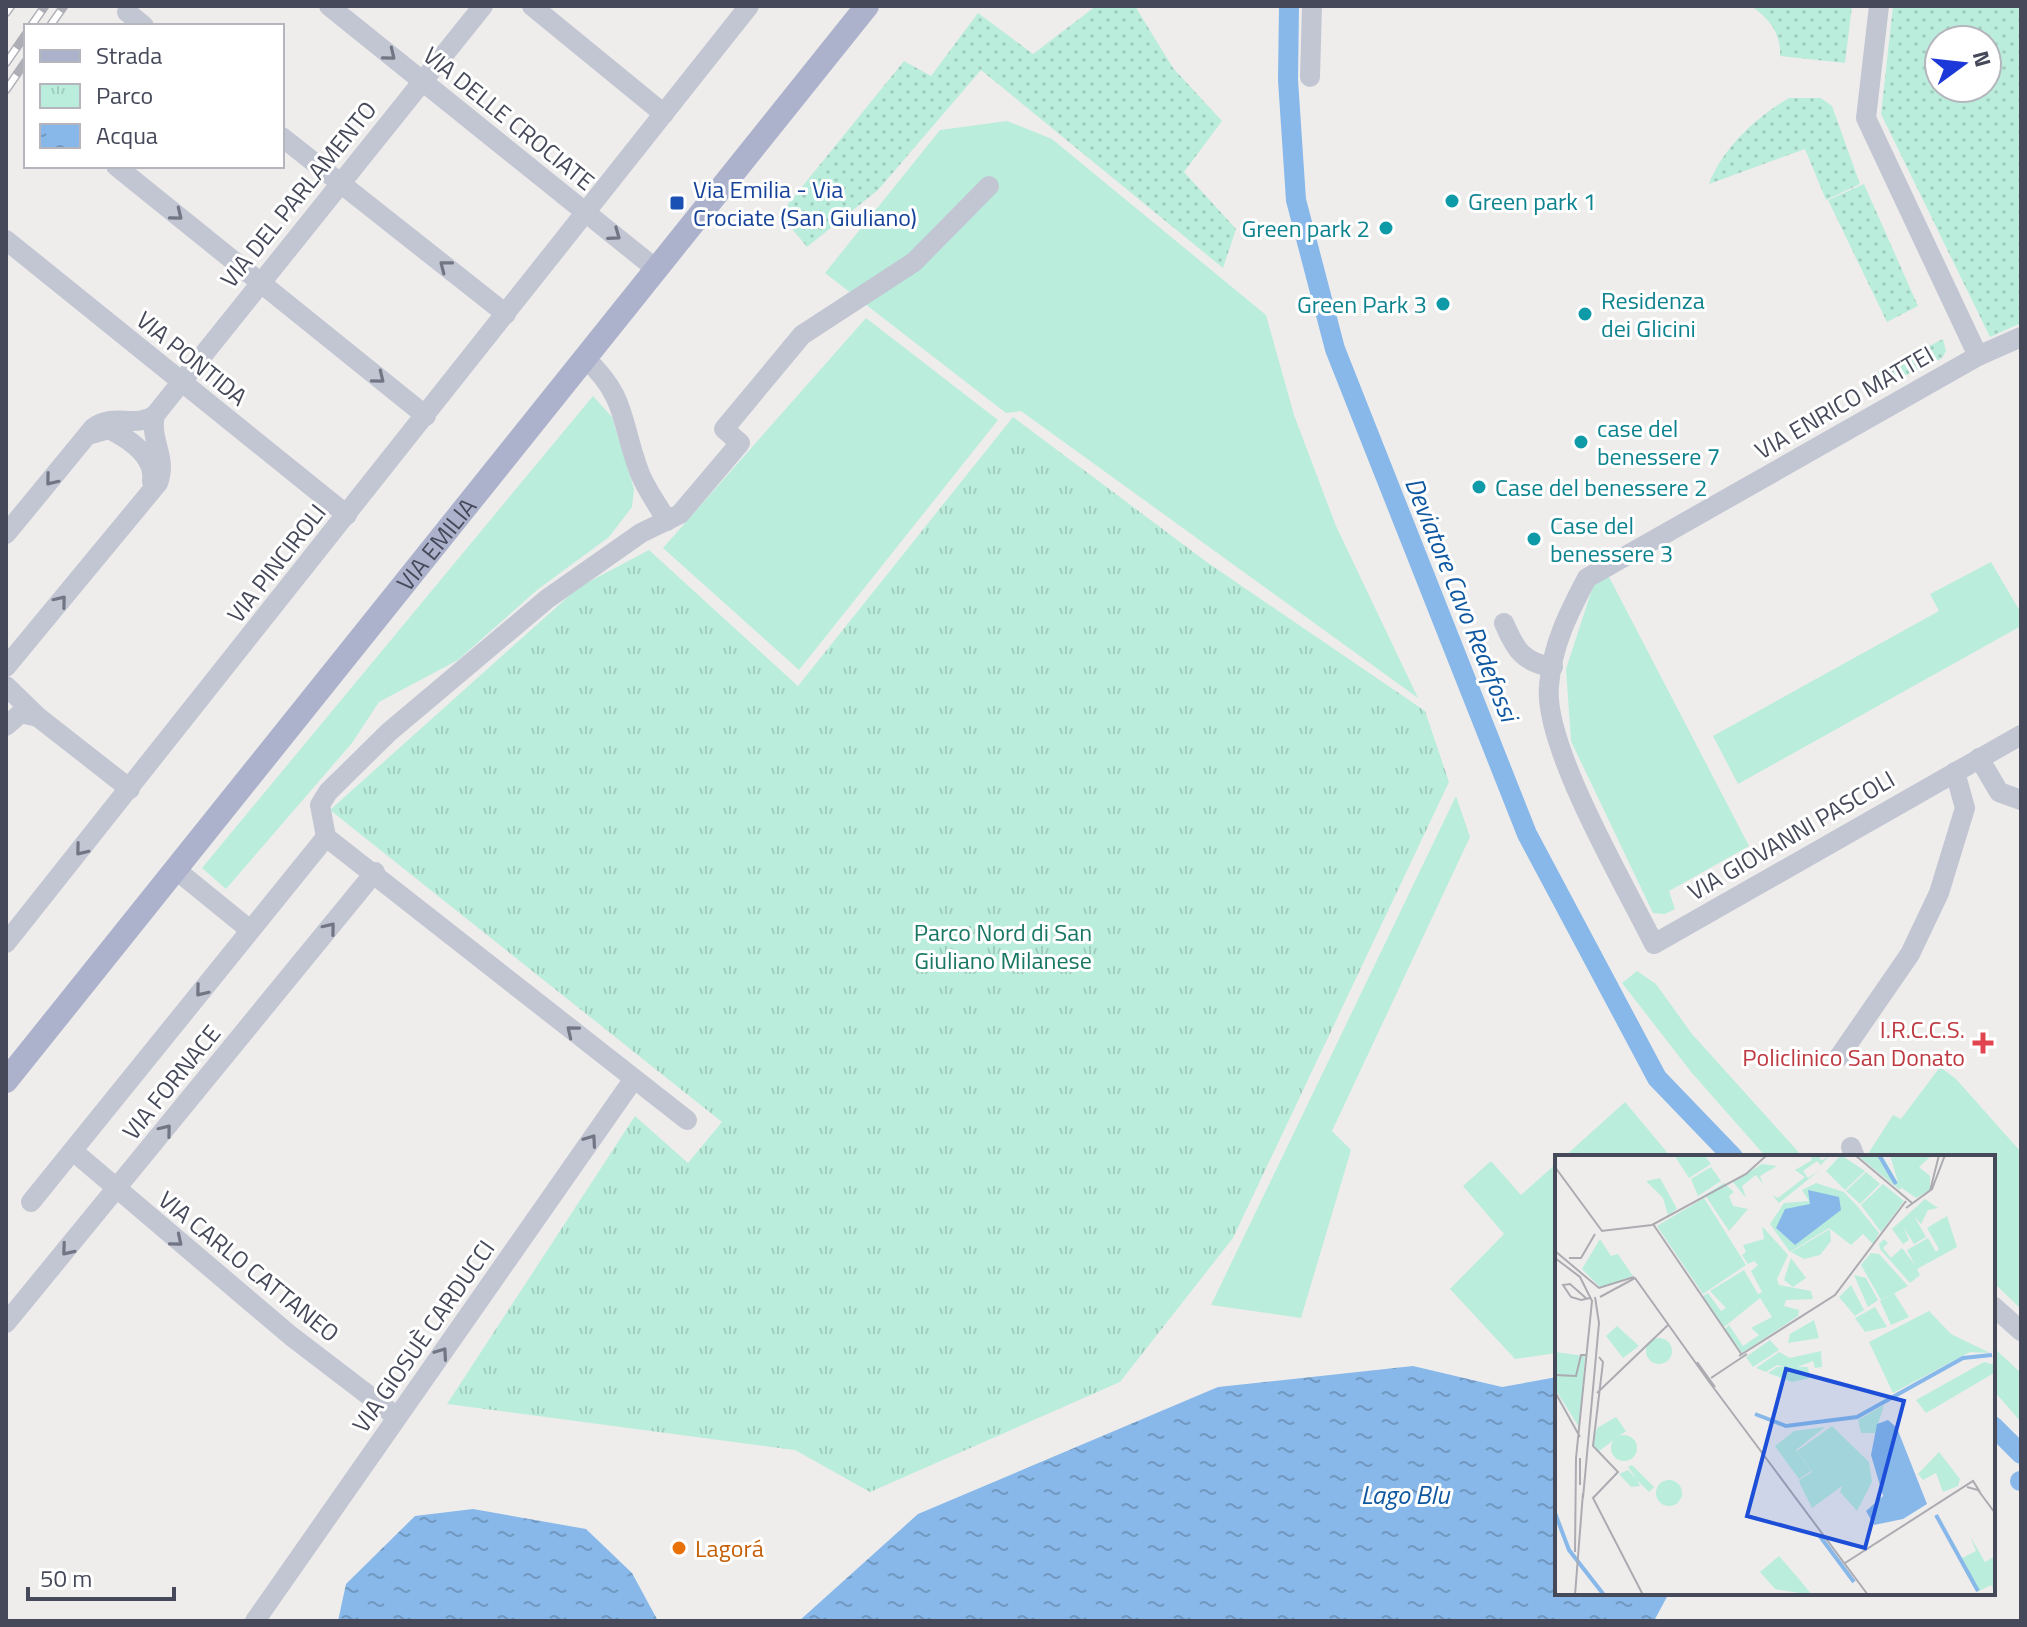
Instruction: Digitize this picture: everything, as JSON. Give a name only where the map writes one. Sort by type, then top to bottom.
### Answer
[{"type":"main road","name":"VIA EMILIA","points":[[6,1081],[867,6]]},
{"type":"street","name":"VIA DELLE CROCIATE","points":[[329,6],[656,269]]},
{"type":"street","name":"VIA DEL PARLAMENTO","points":[[155,415],[483,6]]},
{"type":"street","points":[[532,6],[664,114]]},
{"type":"street","name":"VIA PINCIROLI","points":[[6,943],[749,6]]},
{"type":"street","points":[[1310,77],[1312,6]]},
{"type":"street","points":[[1879,6],[1866,118],[1978,356]]},
{"type":"street","points":[[127,12],[142,24]]},
{"type":"street","points":[[284,139],[506,314]]},
{"type":"street","points":[[118,168],[426,416]]},
{"type":"street","points":[[687,1120],[375,872],[326,837],[320,805],[328,792],[389,732],[547,599],[641,533],[680,514],[740,443],[724,429],[802,335],[914,262],[989,186]]},
{"type":"street","name":"VIA PONTIDA","points":[[6,240],[347,515]]},
{"type":"street","name":"VIA ENRICO MATTEI","points":[[1654,944],[1556,743],[1548,687],[1561,626],[1587,578],[1978,356],[2021,337]]},
{"type":"street","points":[[585,358],[607,378],[618,397],[639,472],[667,521]]},
{"type":"street","points":[[6,534],[93,428],[110,419],[138,422],[155,415]]},
{"type":"street","points":[[8,667],[146,496],[161,473],[160,453],[152,433],[155,415]]},
{"type":"street","points":[[85,438],[109,429],[148,458],[154,471],[146,496]]},
{"type":"street","points":[[1504,623],[1516,652],[1534,664],[1553,667]]},
{"type":"street","points":[[6,686],[38,717],[130,789]]},
{"type":"street","points":[[6,726],[21,713],[38,717]]},
{"type":"street","name":"VIA GIOVANNI PASCOLI","points":[[1654,944],[2021,735]]},
{"type":"street","points":[[1979,758],[1999,792],[2021,800]]},
{"type":"street","points":[[1839,1057],[1910,954],[1939,893],[1965,808],[1955,772]]},
{"type":"street","points":[[31,1202],[326,837]]},
{"type":"street","points":[[175,869],[250,930]]},
{"type":"street","name":"VIA FORNACE","points":[[6,1323],[375,872]]},
{"type":"street","name":"VIA GIOSUÈ CARDUCCI","points":[[255,1621],[633,1080]]},
{"type":"street","name":"VIA CARLO CATTANEO","points":[[73,1151],[291,1336],[397,1417]]},
{"type":"street","points":[[1995,1308],[2021,1331]]},
{"type":"green space","points":[[1096,6],[1135,6],[1173,68],[1222,121],[1184,172],[1236,229],[1223,268],[981,70],[878,190],[807,247],[780,214],[904,61],[931,76],[978,13],[1033,54]]},
{"type":"green space","points":[[1751,6],[1852,6],[1845,63],[1780,56],[1779,41],[1773,28]]},
{"type":"green space","points":[[1893,6],[2021,6],[2021,323],[1990,337],[1881,114]]},
{"type":"green space","points":[[1789,98],[1821,98],[1832,106],[1860,184],[1826,200],[1805,149],[1709,184],[1731,146],[1764,115]]},
{"type":"green space","points":[[1007,121],[1052,139],[1266,315],[1294,415],[1336,526],[1418,698],[1021,411],[1006,413],[825,273],[940,130]]},
{"type":"green space","points":[[1864,184],[1918,306],[1887,322],[1828,200]]},
{"type":"green space","points":[[866,318],[998,420],[799,670],[663,548]]},
{"type":"green space","points":[[1943,339],[1946,351],[1942,358],[1879,388],[1873,375]]},
{"type":"green space","points":[[593,396],[612,417],[634,489],[632,507],[609,537],[537,590],[458,660],[379,702],[352,743],[226,889],[202,868]]},
{"type":"green space","name":"Parco Nord di San Giuliano Milanese","points":[[1013,417],[1208,563],[1425,711],[1449,782],[1233,1238],[1120,1382],[870,1492],[795,1450],[447,1404],[635,1116],[688,1163],[722,1122],[330,810],[579,587],[649,550],[798,686]]},
{"type":"green space","points":[[1991,562],[2021,613],[2021,626],[1738,784],[1713,736],[1939,611],[1930,594]]},
{"type":"green space","points":[[1608,575],[1749,846],[1669,891],[1675,909],[1665,914],[1653,913],[1571,741],[1566,669],[1594,583]]},
{"type":"green space","points":[[1456,796],[1470,837],[1332,1131],[1351,1150],[1301,1318],[1211,1305]]},
{"type":"green space","points":[[1637,971],[1656,984],[1692,1034],[1801,1155],[1764,1155],[1692,1073],[1622,983]]},
{"type":"green space","points":[[1940,1067],[1956,1079],[2021,1152],[2021,1309],[1995,1284],[1995,1155],[1867,1155],[1893,1115],[1901,1119]]},
{"type":"green space","points":[[1625,1102],[1669,1155],[1566,1155]]},
{"type":"green space","points":[[1491,1161],[1521,1195],[1555,1165],[1555,1353],[1515,1359],[1450,1289],[1504,1234],[1463,1186]]},
{"type":"green space","points":[[1995,1349],[2021,1373],[2021,1422],[1995,1392]]},
{"type":"water","name":"Lago Blu","points":[[1413,1366],[1502,1387],[1555,1377],[1555,1595],[1668,1595],[1654,1621],[799,1621],[918,1514],[1218,1387]]},
{"type":"water","points":[[473,1509],[586,1529],[632,1573],[658,1621],[338,1621],[346,1584],[415,1516]]},
{"type":"waterway","name":"Deviatore Cavo Redefossi","points":[[1289,6],[1288,80],[1296,200],[1335,349],[1527,834],[1657,1078],[1731,1155]]},
{"type":"waterway","name":"Deviatore Cavo Redefossi","points":[[1995,1428],[2021,1454]]},
{"type":"railway","points":[[6,13],[11,6]]},
{"type":"railway","points":[[32,24],[45,6]]},
{"type":"railway","points":[[51,24],[64,6]]},
{"type":"railway","points":[[6,63],[24,37]]},
{"type":"railway","points":[[6,90],[24,64]]},
{"type":"place","name":"Green park 1","points":[[1452,201]]},
{"type":"place","name":"Via Emilia - Via Crociate (San Giuliano)","points":[[677,203]]},
{"type":"place","name":"Green park 2","points":[[1386,228]]},
{"type":"place","name":"Green Park 3","points":[[1443,304]]},
{"type":"place","name":"Residenza dei Glicini","points":[[1585,314]]},
{"type":"place","name":"case del benessere 7","points":[[1581,442]]},
{"type":"place","name":"Case del benessere 2","points":[[1479,487]]},
{"type":"place","name":"Case del benessere 3","points":[[1534,539]]},
{"type":"place","name":"I.R.C.C.S. Policlinico San Donato","points":[[1983,1043]]},
{"type":"place","name":"Lagorá","points":[[679,1548]]}]
